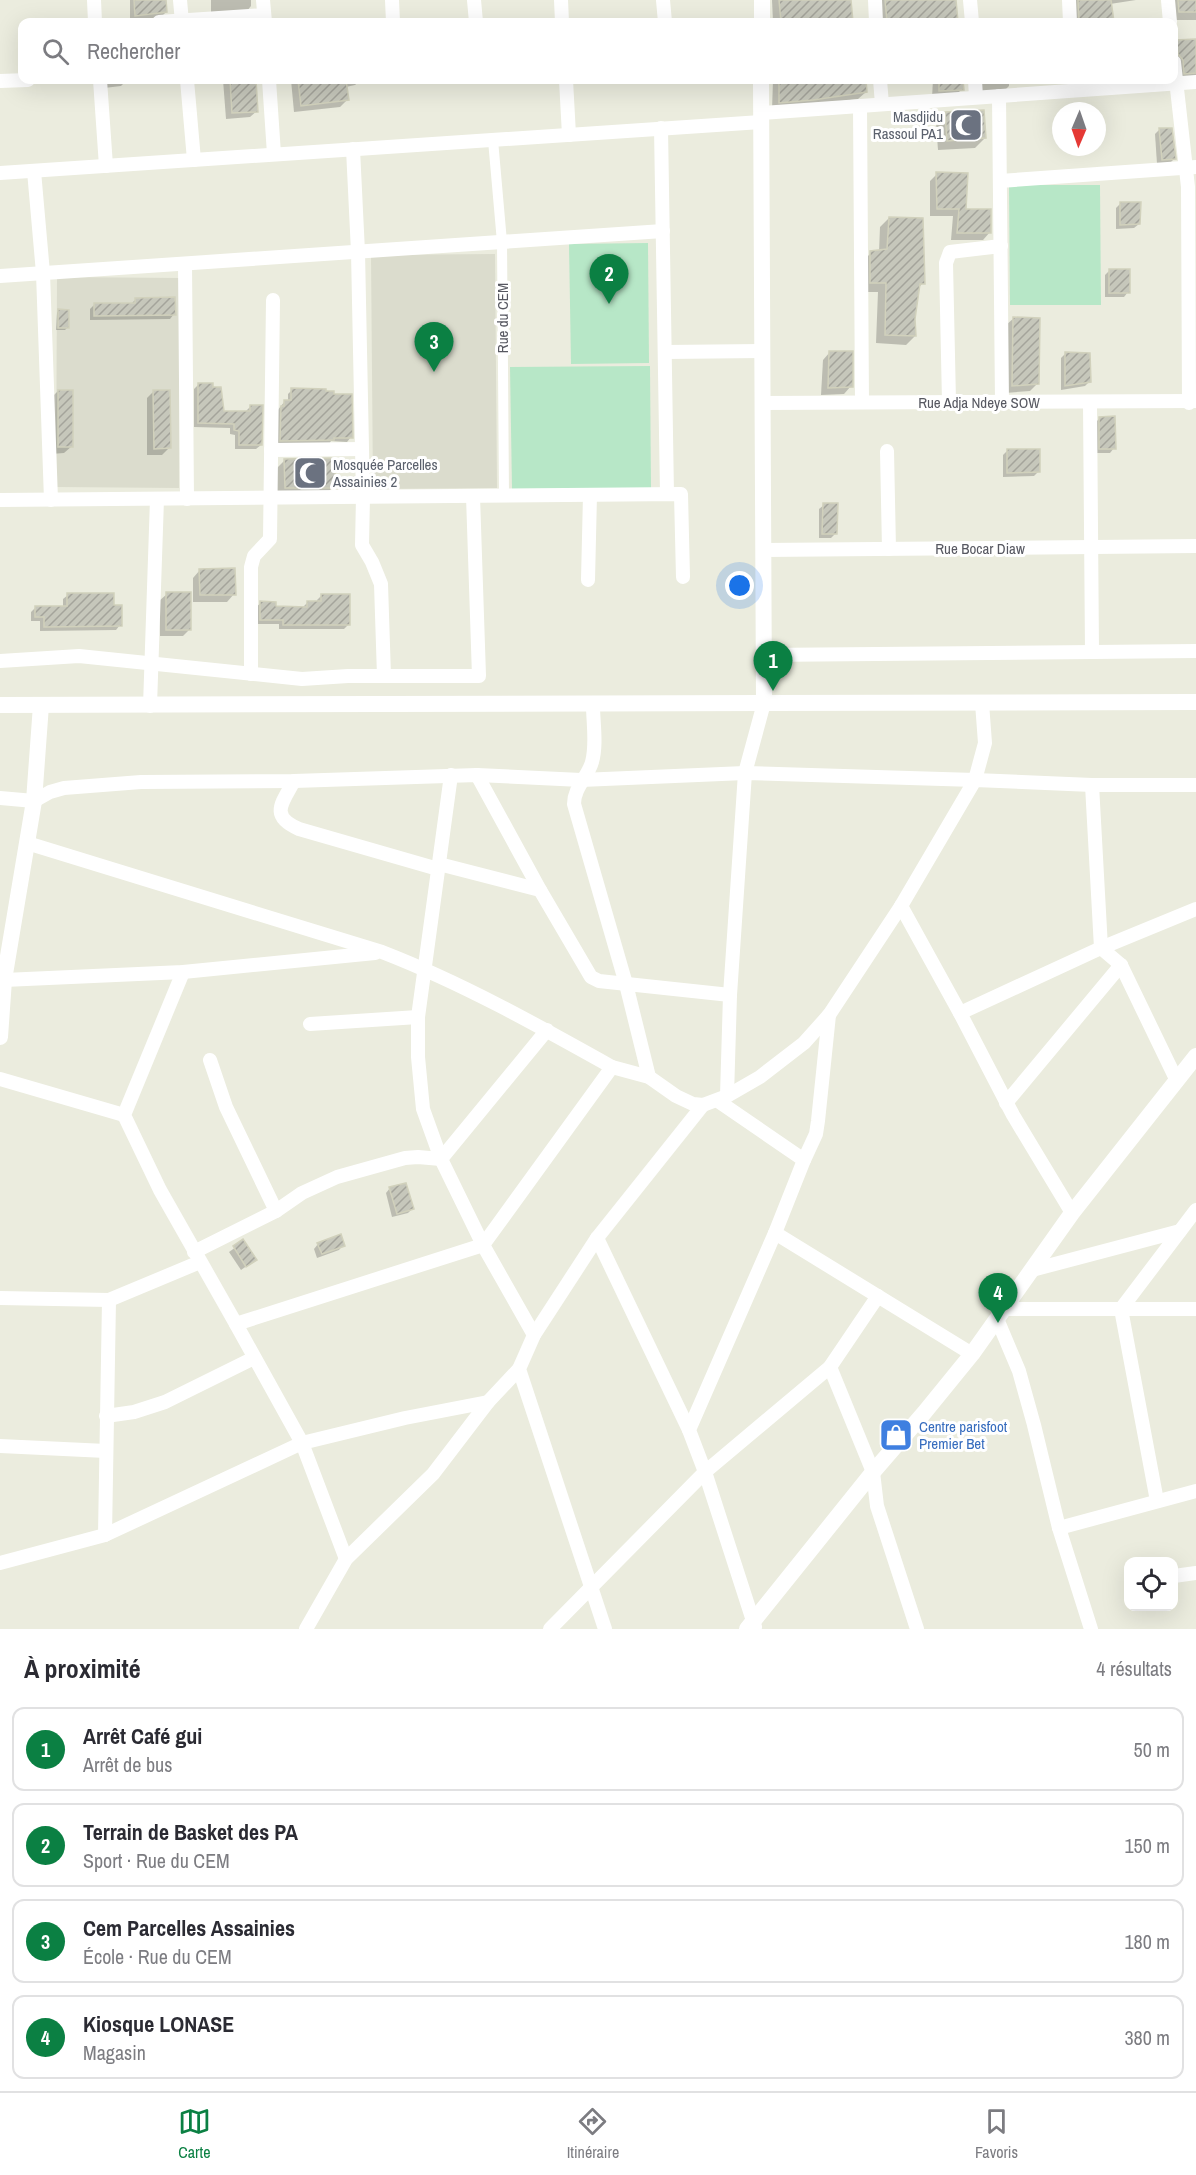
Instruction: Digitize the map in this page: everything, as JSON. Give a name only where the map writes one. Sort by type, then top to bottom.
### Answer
[{"type":"street","points":[[94,0],[95,18]]},
{"type":"street","points":[[180,0],[182,18]]},
{"type":"street","points":[[263,0],[265,18]]},
{"type":"street","points":[[392,0],[393,18]]},
{"type":"street","points":[[474,0],[476,18]]},
{"type":"street","points":[[561,0],[562,18]]},
{"type":"street","points":[[663,0],[665,18]]},
{"type":"street","points":[[762,0],[762,18]]},
{"type":"street","points":[[875,0],[876,18]]},
{"type":"street","points":[[970,0],[972,18]]},
{"type":"street","points":[[1069,0],[1070,18]]},
{"type":"street","points":[[1168,0],[1170,18]]},
{"type":"street","points":[[0,81],[18,80]]},
{"type":"street","points":[[1178,83],[1196,82]]},
{"type":"street","points":[[100,84],[106,166]]},
{"type":"street","points":[[187,84],[194,160]]},
{"type":"street","points":[[269,84],[274,154]]},
{"type":"street","points":[[566,84],[569,135]]},
{"type":"street","points":[[723,1098],[745,773],[764,703],[761,84]]},
{"type":"street","points":[[880,84],[882,104]]},
{"type":"street","points":[[975,84],[976,97]]},
{"type":"street","points":[[0,173],[662,128],[860,106],[999,96],[1075,85],[1125,84]]},
{"type":"street","points":[[1175,84],[1191,168],[1188,199],[1192,402]]},
{"type":"street","points":[[999,96],[1002,402]]},
{"type":"street","points":[[860,106],[862,402]]},
{"type":"street","points":[[662,128],[667,494]]},
{"type":"street","name":"Rue du CEM","points":[[493,140],[502,242],[504,495]]},
{"type":"street","points":[[353,149],[358,252],[362,545],[372,561],[381,585],[384,676]]},
{"type":"street","points":[[1000,181],[1191,168]]},
{"type":"street","points":[[34,171],[43,273],[51,500]]},
{"type":"street","points":[[0,276],[663,231]]},
{"type":"street","points":[[949,402],[946,263],[950,252],[1001,246]]},
{"type":"street","points":[[185,264],[187,499]]},
{"type":"street","points":[[251,674],[251,567],[254,556],[270,539],[273,300]]},
{"type":"street","points":[[665,352],[762,351]]},
{"type":"street","name":"Rue Adja Ndeye SOW","points":[[762,403],[1192,402]]},
{"type":"street","points":[[1090,403],[1092,652]]},
{"type":"street","points":[[271,450],[362,449]]},
{"type":"street","points":[[887,451],[889,549]]},
{"type":"street","points":[[0,500],[681,494],[683,577]]},
{"type":"street","points":[[588,580],[590,495]]},
{"type":"street","points":[[0,661],[79,656],[303,679],[479,676],[473,496]]},
{"type":"street","points":[[150,706],[156,499]]},
{"type":"street","name":"Rue Bocar Diaw","points":[[764,550],[1196,546]]},
{"type":"street","points":[[764,655],[1196,651]]},
{"type":"street","points":[[0,705],[1196,702]]},
{"type":"street","points":[[306,1629],[346,1559],[433,1474],[488,1402],[519,1369],[534,1335],[597,1238],[703,1106],[723,1098],[760,1077],[804,1043],[829,1015],[901,906],[975,780],[985,743],[982,703]]},
{"type":"street","points":[[0,1037],[4,980],[34,801],[41,705]]},
{"type":"street","points":[[593,705],[594,753],[588,771],[581,780],[574,804],[626,984],[649,1077]]},
{"type":"street","points":[[0,798],[34,801],[50,792],[93,784],[477,775],[581,780],[745,773],[1092,785],[1196,785]]},
{"type":"street","points":[[477,775],[591,977],[599,981],[730,994]]},
{"type":"street","points":[[451,776],[418,1017],[417,1057],[423,1109],[441,1160],[483,1245],[534,1335]]},
{"type":"street","points":[[294,781],[280,808],[281,818],[287,824],[439,867],[540,890]]},
{"type":"street","points":[[1092,785],[1101,948],[1121,965],[1177,1081]]},
{"type":"street","points":[[27,843],[382,952],[424,969],[547,1030],[612,1067],[649,1077],[676,1096],[703,1106]]},
{"type":"street","points":[[901,906],[1006,1103],[1072,1213]]},
{"type":"street","points":[[960,1013],[1101,948],[1196,909]]},
{"type":"street","points":[[4,980],[183,972],[382,952]]},
{"type":"street","points":[[1006,1103],[1121,965]]},
{"type":"street","points":[[183,972],[124,1115],[160,1190],[302,1443],[346,1559]]},
{"type":"street","points":[[689,1430],[816,1134],[829,1015]]},
{"type":"street","points":[[310,1024],[418,1017]]},
{"type":"street","points":[[441,1160],[547,1030]]},
{"type":"street","points":[[210,1060],[226,1107],[276,1211]]},
{"type":"street","points":[[752,1626],[873,1472],[972,1354],[1072,1213],[1194,1061]]},
{"type":"street","points":[[236,1324],[483,1245],[612,1067]]},
{"type":"street","points":[[0,1079],[124,1115]]},
{"type":"street","points":[[723,1098],[804,1160]]},
{"type":"street","points":[[0,1298],[109,1300],[197,1257],[276,1211],[302,1193],[337,1177],[405,1158],[441,1160]]},
{"type":"street","points":[[1157,1501],[1121,1309],[1196,1210]]},
{"type":"street","points":[[1032,1270],[1180,1231]]},
{"type":"street","points":[[775,1233],[972,1354]]},
{"type":"street","points":[[597,1238],[689,1430],[705,1472],[752,1626]]},
{"type":"street","points":[[550,1629],[705,1472],[830,1367],[878,1296]]},
{"type":"street","points":[[105,1535],[109,1300]]},
{"type":"street","points":[[1001,1314],[1121,1309],[1196,1309]]},
{"type":"street","points":[[1001,1314],[1034,1425],[1059,1528],[1091,1629]]},
{"type":"street","points":[[106,1416],[134,1412],[165,1402],[254,1358]]},
{"type":"street","points":[[830,1367],[873,1472],[877,1506],[917,1629]]},
{"type":"street","points":[[519,1369],[605,1629]]},
{"type":"street","points":[[0,1563],[105,1535],[302,1443],[405,1418],[488,1402]]},
{"type":"street","points":[[0,1446],[106,1451]]},
{"type":"street","points":[[1059,1528],[1196,1491]]},
{"type":"street","points":[[1178,1575],[1196,1573]]},
{"type":"shaded area","points":[[495,254],[497,488],[373,489],[371,255]]},
{"type":"shaded area","points":[[57,277],[180,278],[179,488],[56,487]]},
{"type":"green space","points":[[1009,185],[1100,185],[1101,305],[1010,305]]},
{"type":"green space","points":[[648,243],[649,363],[571,364],[569,244]]},
{"type":"green space","points":[[650,366],[651,488],[512,489],[510,367]]},
{"type":"building","points":[[134,0],[166,0],[167,12],[135,16]]},
{"type":"building","points":[[779,0],[851,0],[853,18],[781,18]]},
{"type":"building","points":[[885,0],[956,0],[958,18],[887,18]]},
{"type":"building","points":[[1078,0],[1111,0],[1113,18],[1079,18]]},
{"type":"building","points":[[1178,0],[1196,0],[1196,12],[1179,12]]},
{"type":"building","points":[[1196,39],[1196,73],[1184,74],[1183,60],[1178,54],[1178,40]]},
{"type":"building","points":[[230,84],[256,84],[258,112],[232,113]]},
{"type":"building","points":[[298,84],[347,84],[349,100],[301,106]]},
{"type":"building","points":[[779,84],[866,84],[867,92],[779,103]]},
{"type":"building","points":[[939,84],[963,84],[964,90],[939,91]]},
{"type":"building","name":"Masdjidu Rassoul PA1","points":[[984,110],[986,138],[947,141],[945,112]]},
{"type":"building","points":[[1159,128],[1172,128],[1176,159],[1162,160]]},
{"type":"building","points":[[936,172],[968,173],[966,209],[991,209],[991,233],[957,233],[959,209],[937,209]]},
{"type":"building","points":[[1120,202],[1141,202],[1140,224],[1120,225]]},
{"type":"building","points":[[889,217],[923,218],[925,284],[920,284],[915,319],[916,336],[885,335],[886,283],[870,283],[870,251],[887,249]]},
{"type":"building","points":[[1109,269],[1130,269],[1130,293],[1109,293]]},
{"type":"building","points":[[175,297],[176,315],[94,316],[94,303],[135,303],[135,298]]},
{"type":"building","points":[[58,309],[69,310],[69,328],[58,328]]},
{"type":"building","points":[[1013,317],[1040,318],[1039,384],[1012,386]]},
{"type":"building","points":[[829,351],[853,351],[853,387],[828,388]]},
{"type":"building","points":[[1065,352],[1090,353],[1091,382],[1065,386]]},
{"type":"building","points":[[198,383],[213,383],[213,387],[221,387],[224,411],[250,411],[250,405],[263,405],[262,445],[239,445],[239,431],[234,430],[234,424],[198,423]]},
{"type":"building","points":[[291,388],[326,389],[326,391],[334,391],[334,394],[352,394],[353,438],[280,441],[281,406],[284,406],[284,400],[291,400]]},
{"type":"building","points":[[58,390],[73,390],[73,447],[58,447]]},
{"type":"building","points":[[153,390],[170,390],[171,448],[154,449]]},
{"type":"building","points":[[1115,416],[1116,449],[1099,449],[1099,417]]},
{"type":"building","points":[[1007,449],[1040,449],[1040,472],[1007,473]]},
{"type":"building","name":"Mosquée Parcelles Assainies 2","points":[[335,458],[335,488],[285,488],[284,459]]},
{"type":"building","points":[[823,503],[838,503],[837,534],[822,534]]},
{"type":"building","points":[[235,568],[236,595],[200,595],[199,569]]},
{"type":"building","points":[[166,592],[191,592],[191,630],[166,630]]},
{"type":"building","points":[[67,593],[114,593],[114,605],[122,605],[122,626],[44,627],[44,617],[35,617],[35,606],[67,606]]},
{"type":"building","points":[[321,594],[350,594],[350,625],[283,625],[283,620],[260,620],[260,601],[276,602],[276,606],[307,607],[307,601],[321,601]]},
{"type":"building","points":[[406,1183],[414,1209],[397,1214],[389,1187]]},
{"type":"building","points":[[341,1234],[345,1246],[322,1254],[317,1243]]},
{"type":"building","points":[[243,1239],[257,1260],[246,1267],[233,1246]]},
{"type":"place","name":"Masdjidu Rassoul PA1","points":[[966,125]]},
{"type":"place","name":"Terrain de Basket des PA","points":[[609,304]]},
{"type":"place","name":"Cem Parcelles Assainies","points":[[434,372]]},
{"type":"place","name":"Mosquée Parcelles Assainies 2","points":[[310,473]]},
{"type":"place","name":"Arrêt Café gui","points":[[773,691]]},
{"type":"place","name":"Kiosque LONASE","points":[[998,1323]]},
{"type":"place","name":"Centre parisfoot Premier Bet","points":[[896,1435]]}]
